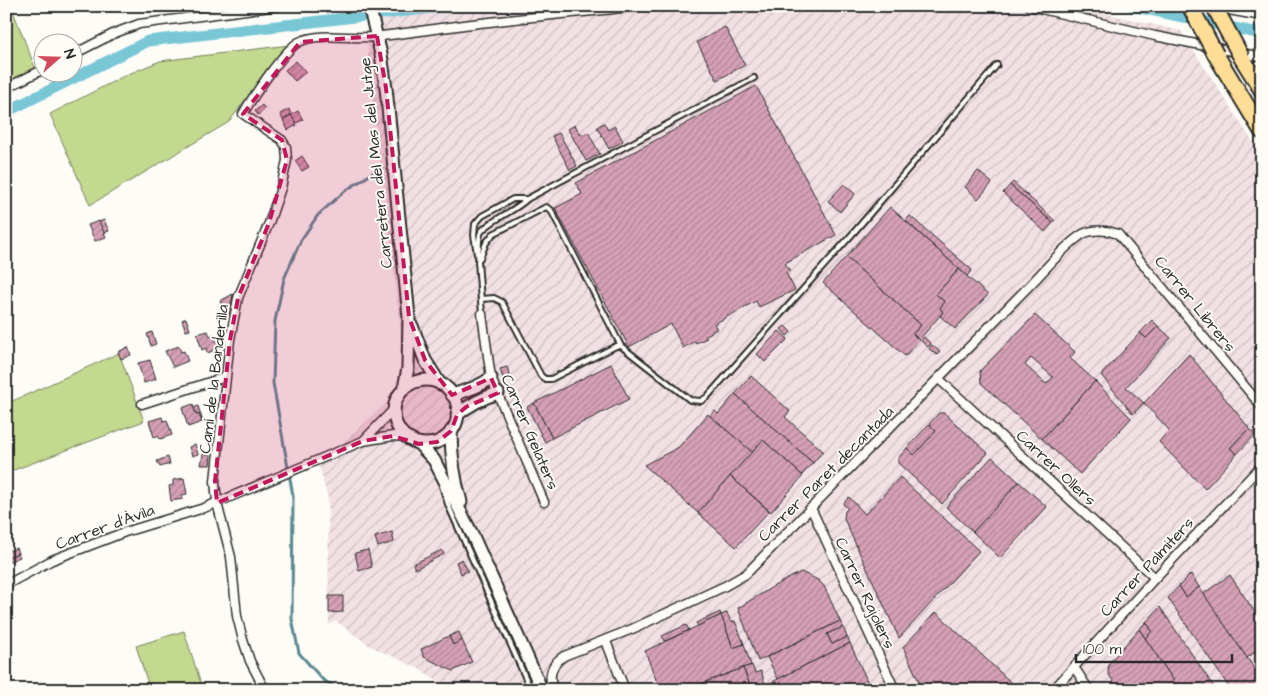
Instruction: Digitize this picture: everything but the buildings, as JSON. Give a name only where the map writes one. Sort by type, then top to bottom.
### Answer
[{"type":"highway","points":[[1190,6],[1216,55],[1262,131]]},
{"type":"highway","points":[[1214,6],[1262,90]]},
{"type":"street","points":[[82,50],[115,33],[139,24],[278,6]]},
{"type":"street","name":"Carretera del Mas del Jutge","points":[[369,6],[382,54],[409,317],[408,368],[404,388]]},
{"type":"street","points":[[376,33],[642,6]]},
{"type":"street","points":[[1029,6],[1155,36],[1262,57]]},
{"type":"street","points":[[1206,6],[1262,16]]},
{"type":"street","name":"Camí de la Banderilla","points":[[265,690],[250,661],[237,616],[231,557],[217,503],[215,480],[230,340],[238,298],[269,223],[281,188],[287,153],[282,140],[243,114],[254,96],[290,49],[300,42],[319,37],[376,33]]},
{"type":"street","points":[[6,88],[32,75]]},
{"type":"street","name":"Carrer Paret decantada","points":[[552,690],[550,682],[551,670],[556,661],[564,656],[606,641],[725,586],[746,574],[1073,242],[1085,233],[1099,231]]},
{"type":"street","name":"Carrer Librers","points":[[1099,231],[1109,231],[1118,234],[1131,248],[1262,407]]},
{"type":"street","name":"Carrer Gelaters","points":[[482,314],[491,378],[544,502]]},
{"type":"street","name":"Carretera del Mas del Jutge","points":[[409,317],[425,360],[440,384]]},
{"type":"street","points":[[142,404],[226,377]]},
{"type":"street","points":[[452,395],[476,387],[491,378]]},
{"type":"street","name":"Carrer Ollers","points":[[939,379],[1155,578]]},
{"type":"street","points":[[419,444],[437,442],[445,438],[456,424],[457,415],[457,404],[452,395],[440,384],[425,380],[410,384],[404,388],[397,398],[394,409],[397,427],[405,436],[419,444],[434,460],[472,534],[542,690]]},
{"type":"street","points":[[457,415],[466,407],[482,398],[498,393]]},
{"type":"street","points":[[363,441],[394,409]]},
{"type":"street","points":[[451,431],[453,473],[472,534]]},
{"type":"street","points":[[363,441],[405,436]]},
{"type":"street","name":"Carrer d'Àvila","points":[[6,585],[61,556],[126,532],[217,503],[363,441]]},
{"type":"street","name":"Carrer Palmiters","points":[[1053,690],[1262,465]]},
{"type":"street","name":"Carrer Rajolers","points":[[811,508],[895,690]]},
{"type":"street","points":[[606,641],[625,690]]},
{"type":"street","points":[[1074,667],[1089,690]]},
{"type":"lane","points":[[478,262],[486,243],[493,234],[546,207],[550,210],[621,346],[690,400],[701,401],[707,397],[855,231],[997,65]]},
{"type":"lane","points":[[478,262],[481,233],[486,226],[520,207],[527,199],[754,78]]},
{"type":"lane","points":[[482,314],[474,236],[476,224],[482,216],[513,199],[527,199]]},
{"type":"lane","points":[[481,299],[494,298],[502,302],[541,376],[545,379],[551,379],[616,346],[621,346]]},
{"type":"lane","points":[[442,476],[442,488],[449,507],[530,690]]},
{"type":"highlighted area","points":[[377,36],[386,88],[409,317],[425,360],[452,395],[491,378],[498,393],[466,407],[457,415],[451,431],[437,442],[419,444],[393,436],[363,441],[217,503],[215,481],[230,340],[238,298],[269,223],[287,160],[282,140],[243,114],[300,42]]},
{"type":"shaded area","points":[[367,6],[1073,6],[1181,31],[1262,156],[1262,690],[452,690],[422,670],[370,646],[336,621],[329,625],[328,499],[319,466],[402,388],[400,323],[368,59]]},
{"type":"green space","points":[[6,6],[11,6],[32,60],[32,72],[6,84]]},
{"type":"green space","points":[[289,45],[229,122],[90,205],[50,114],[126,75],[160,61]]},
{"type":"green space","points":[[119,353],[144,421],[6,473],[6,404]]},
{"type":"green space","points":[[184,631],[203,690],[150,690],[136,646]]},
{"type":"waterway","points":[[6,112],[148,41],[450,6]]},
{"type":"waterway","points":[[1132,6],[1262,34]]},
{"type":"waterway","points":[[340,690],[323,680],[299,653],[292,619],[293,496],[273,383],[275,321],[284,279],[301,240],[318,215],[345,191],[382,167]]}]
